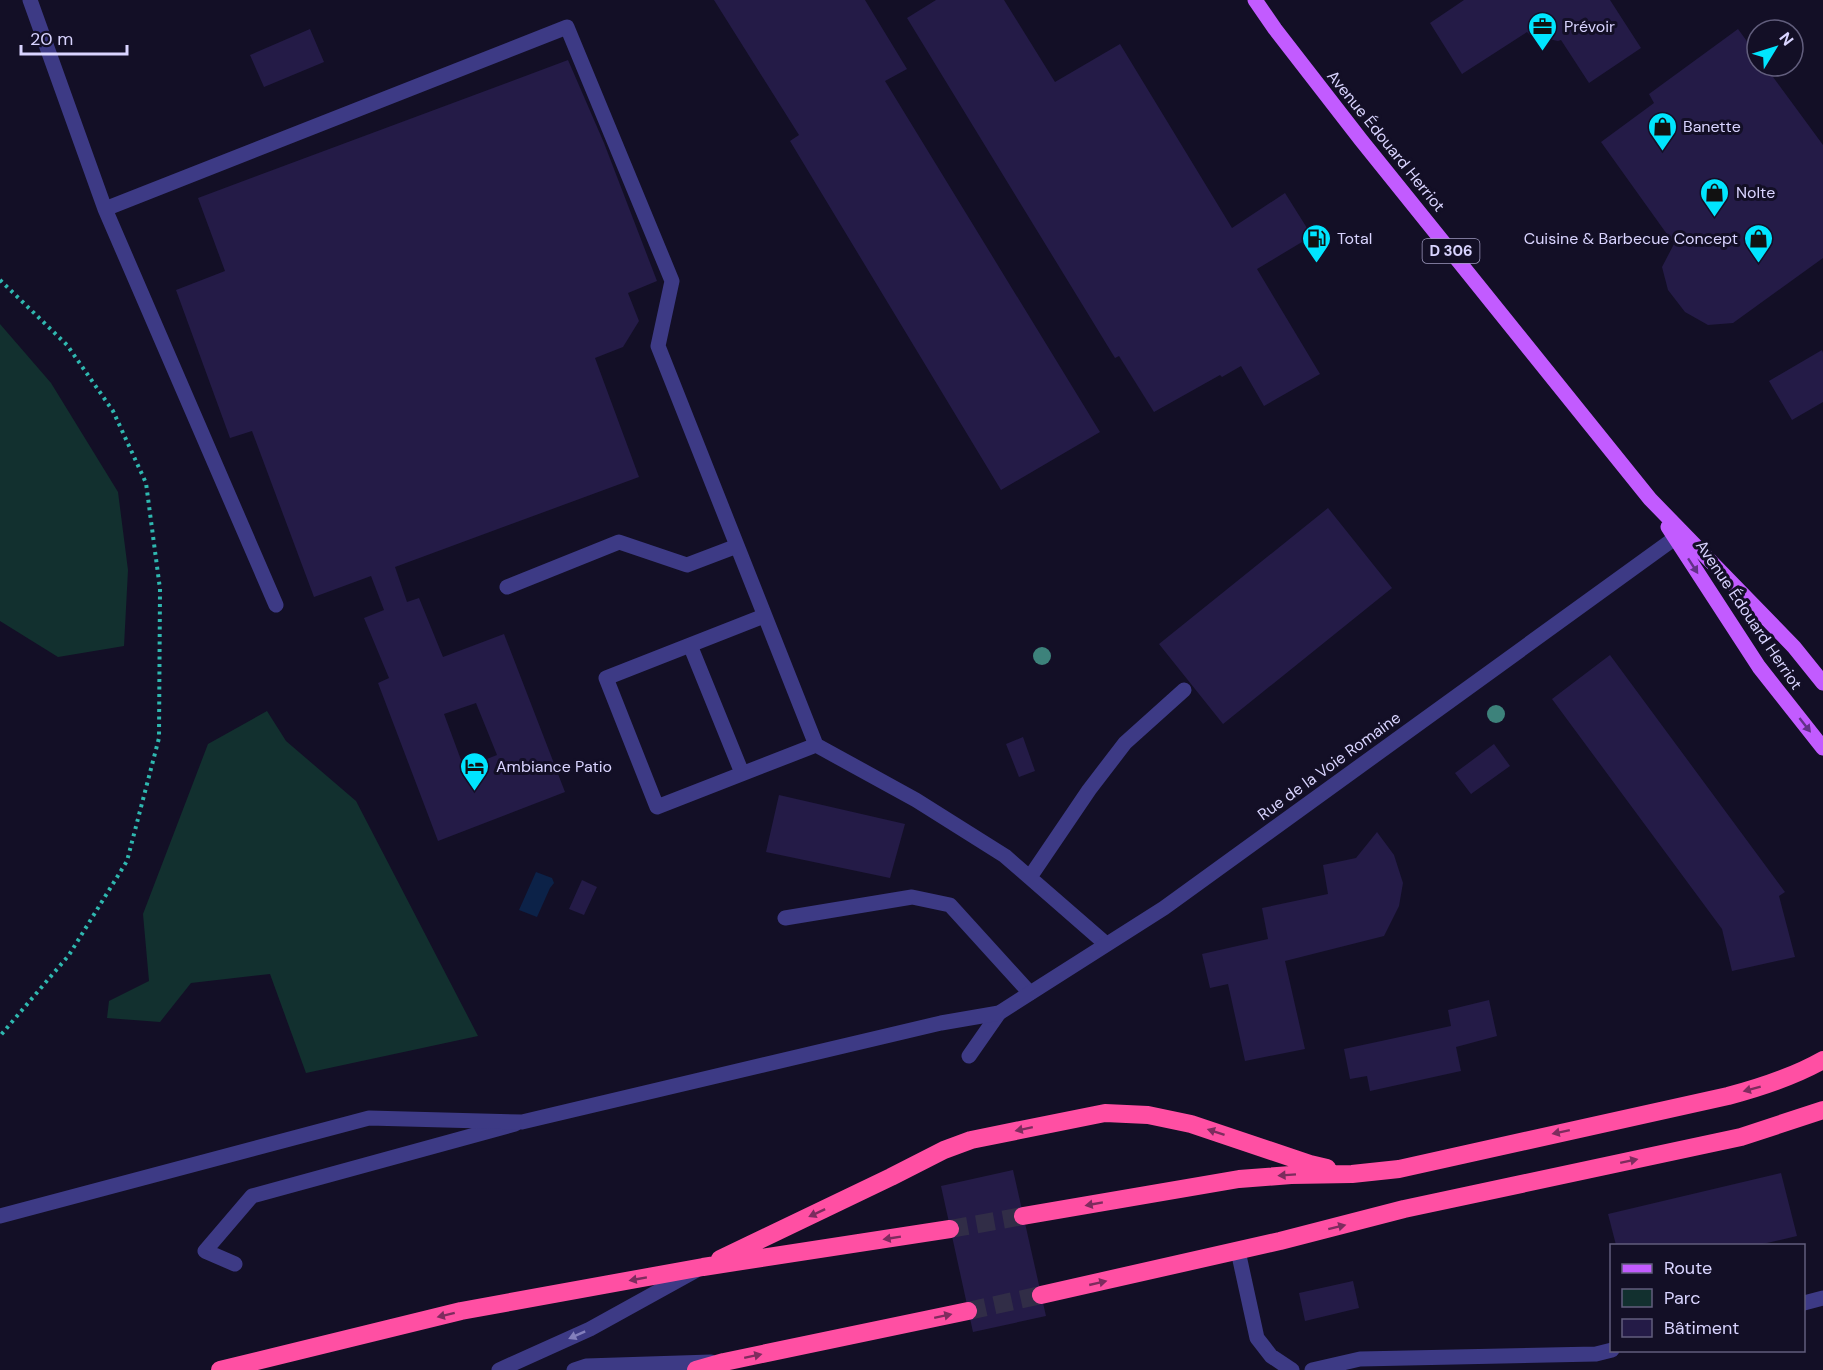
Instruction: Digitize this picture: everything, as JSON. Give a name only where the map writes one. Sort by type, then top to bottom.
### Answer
[{"type":"highway","points":[[1023,1216],[1239,1179],[1291,1174],[1352,1174],[1399,1169],[1769,1085],[1823,1060]]},
{"type":"highway","points":[[1041,1295],[1238,1251],[1404,1209],[1741,1137],[1823,1110]]},
{"type":"highway","points":[[703,1267],[891,1178],[944,1150],[971,1140],[1105,1113],[1148,1115],[1191,1124],[1310,1164],[1352,1174]]},
{"type":"highway","points":[[220,1370],[461,1311],[703,1267],[950,1229]]},
{"type":"highway","points":[[696,1370],[724,1362],[968,1311]]},
{"type":"main road","name":"Avenue Édouard Herriot","points":[[1255,0],[1361,140],[1650,499],[1794,647],[1823,683]]},
{"type":"main road","name":"Avenue Édouard Herriot","points":[[1650,499],[1760,667],[1823,748]]},
{"type":"street","points":[[30,0],[105,209],[276,605]]},
{"type":"street","points":[[105,209],[567,27],[672,281],[658,346],[816,744],[916,800],[1005,856],[1106,944]]},
{"type":"street","name":"Rue de la Voie Romaine","points":[[999,1013],[1174,901],[1675,538]]},
{"type":"street","points":[[507,587],[619,542],[687,564],[737,546]]},
{"type":"street","points":[[765,616],[606,678],[657,807],[816,744]]},
{"type":"street","points":[[690,645],[742,773]]},
{"type":"street","points":[[1030,877],[1089,790],[1125,743],[1184,690]]},
{"type":"street","points":[[785,918],[912,897],[950,905],[1030,993]]},
{"type":"street","points":[[969,1056],[999,1013]]},
{"type":"street","points":[[235,1264],[205,1251],[252,1196],[522,1122],[941,1023],[999,1013]]},
{"type":"street","points":[[0,1216],[369,1118],[522,1122]]},
{"type":"street","points":[[1238,1251],[1257,1338],[1270,1356],[1292,1370]]},
{"type":"street","points":[[499,1370],[590,1329],[703,1267]]},
{"type":"street","points":[[1805,1302],[1823,1298]]},
{"type":"street","points":[[1312,1370],[1360,1359],[1596,1354],[1610,1350]]},
{"type":"street","points":[[574,1370],[586,1366],[724,1362]]},
{"type":"path","points":[[0,280],[67,345],[112,411],[146,483],[160,590],[159,738],[127,861],[69,955],[0,1036]]},
{"type":"green space","points":[[0,324],[51,383],[118,492],[128,570],[124,646],[58,657],[0,621]]},
{"type":"green space","points":[[267,711],[286,741],[356,801],[478,1036],[306,1073],[270,974],[191,983],[160,1022],[107,1018],[109,1001],[149,981],[143,914],[208,744]]},
{"type":"water","points":[[536,872],[552,878],[554,883],[537,917],[519,910]]},
{"type":"building","points":[[714,0],[865,0],[907,69],[885,81],[1100,432],[1001,490],[790,141],[799,135]]},
{"type":"building","points":[[936,0],[1004,0],[1055,82],[1120,44],[1232,228],[1285,193],[1312,236],[1257,269],[1320,374],[1264,406],[1241,366],[1222,377],[1220,375],[1154,412],[1119,356],[1115,358],[907,18]]},
{"type":"building","points":[[1464,0],[1610,0],[1641,48],[1589,83],[1561,40],[1530,35],[1527,32],[1462,74],[1430,23]]},
{"type":"building","points":[[310,29],[324,62],[264,87],[250,55]]},
{"type":"building","points":[[1738,29],[1745,39],[1745,78],[1774,78],[1823,145],[1823,258],[1733,323],[1708,325],[1685,312],[1668,290],[1662,267],[1674,244],[1601,142],[1654,103],[1649,94]]},
{"type":"building","points":[[568,60],[604,143],[657,281],[628,293],[639,321],[623,347],[595,358],[639,477],[395,567],[407,602],[419,598],[443,657],[504,634],[565,792],[438,841],[378,683],[389,678],[364,618],[384,610],[371,576],[314,597],[252,431],[230,438],[176,290],[225,271],[198,198]],"holes":[[[476,703],[497,755],[464,768],[444,714]]]},
{"type":"building","points":[[1822,350],[1823,402],[1792,420],[1769,381]]},
{"type":"building","points":[[1328,508],[1392,588],[1223,724],[1159,644]]},
{"type":"building","points":[[1610,655],[1785,892],[1779,896],[1795,957],[1732,971],[1722,929],[1552,699]]},
{"type":"building","points":[[1023,737],[1035,771],[1019,777],[1006,744]]},
{"type":"building","points":[[1494,744],[1510,766],[1471,794],[1455,773]]},
{"type":"building","points":[[779,795],[905,824],[890,878],[766,852]]},
{"type":"building","points":[[1377,832],[1394,855],[1403,883],[1399,906],[1384,936],[1285,961],[1305,1049],[1245,1061],[1228,984],[1210,988],[1202,954],[1268,939],[1262,908],[1328,894],[1323,865],[1356,858]]},
{"type":"building","points":[[582,880],[597,887],[584,915],[569,909]]},
{"type":"building","points":[[1489,1000],[1497,1036],[1456,1047],[1461,1071],[1370,1091],[1367,1076],[1350,1079],[1344,1049],[1451,1026],[1448,1010]]},
{"type":"building","points":[[1013,1170],[1046,1316],[973,1332],[941,1186]]},
{"type":"building","points":[[1781,1173],[1797,1236],[1762,1244],[1616,1244],[1608,1214]]},
{"type":"building","points":[[1353,1281],[1359,1308],[1305,1321],[1299,1293]]},
{"type":"tunnel","points":[[950,1229],[1023,1216]]},
{"type":"tunnel","points":[[968,1311],[1041,1295]]},
{"type":"place","name":"Prévoir","points":[[1543,52]]},
{"type":"place","name":"Banette","points":[[1662,152]]},
{"type":"place","name":"Nolte","points":[[1715,218]]},
{"type":"place","name":"Total","points":[[1316,264]]},
{"type":"place","name":"Cuisine & Barbecue Concept","points":[[1759,264]]},
{"type":"place","name":"Ambiance Patio","points":[[475,792]]}]
